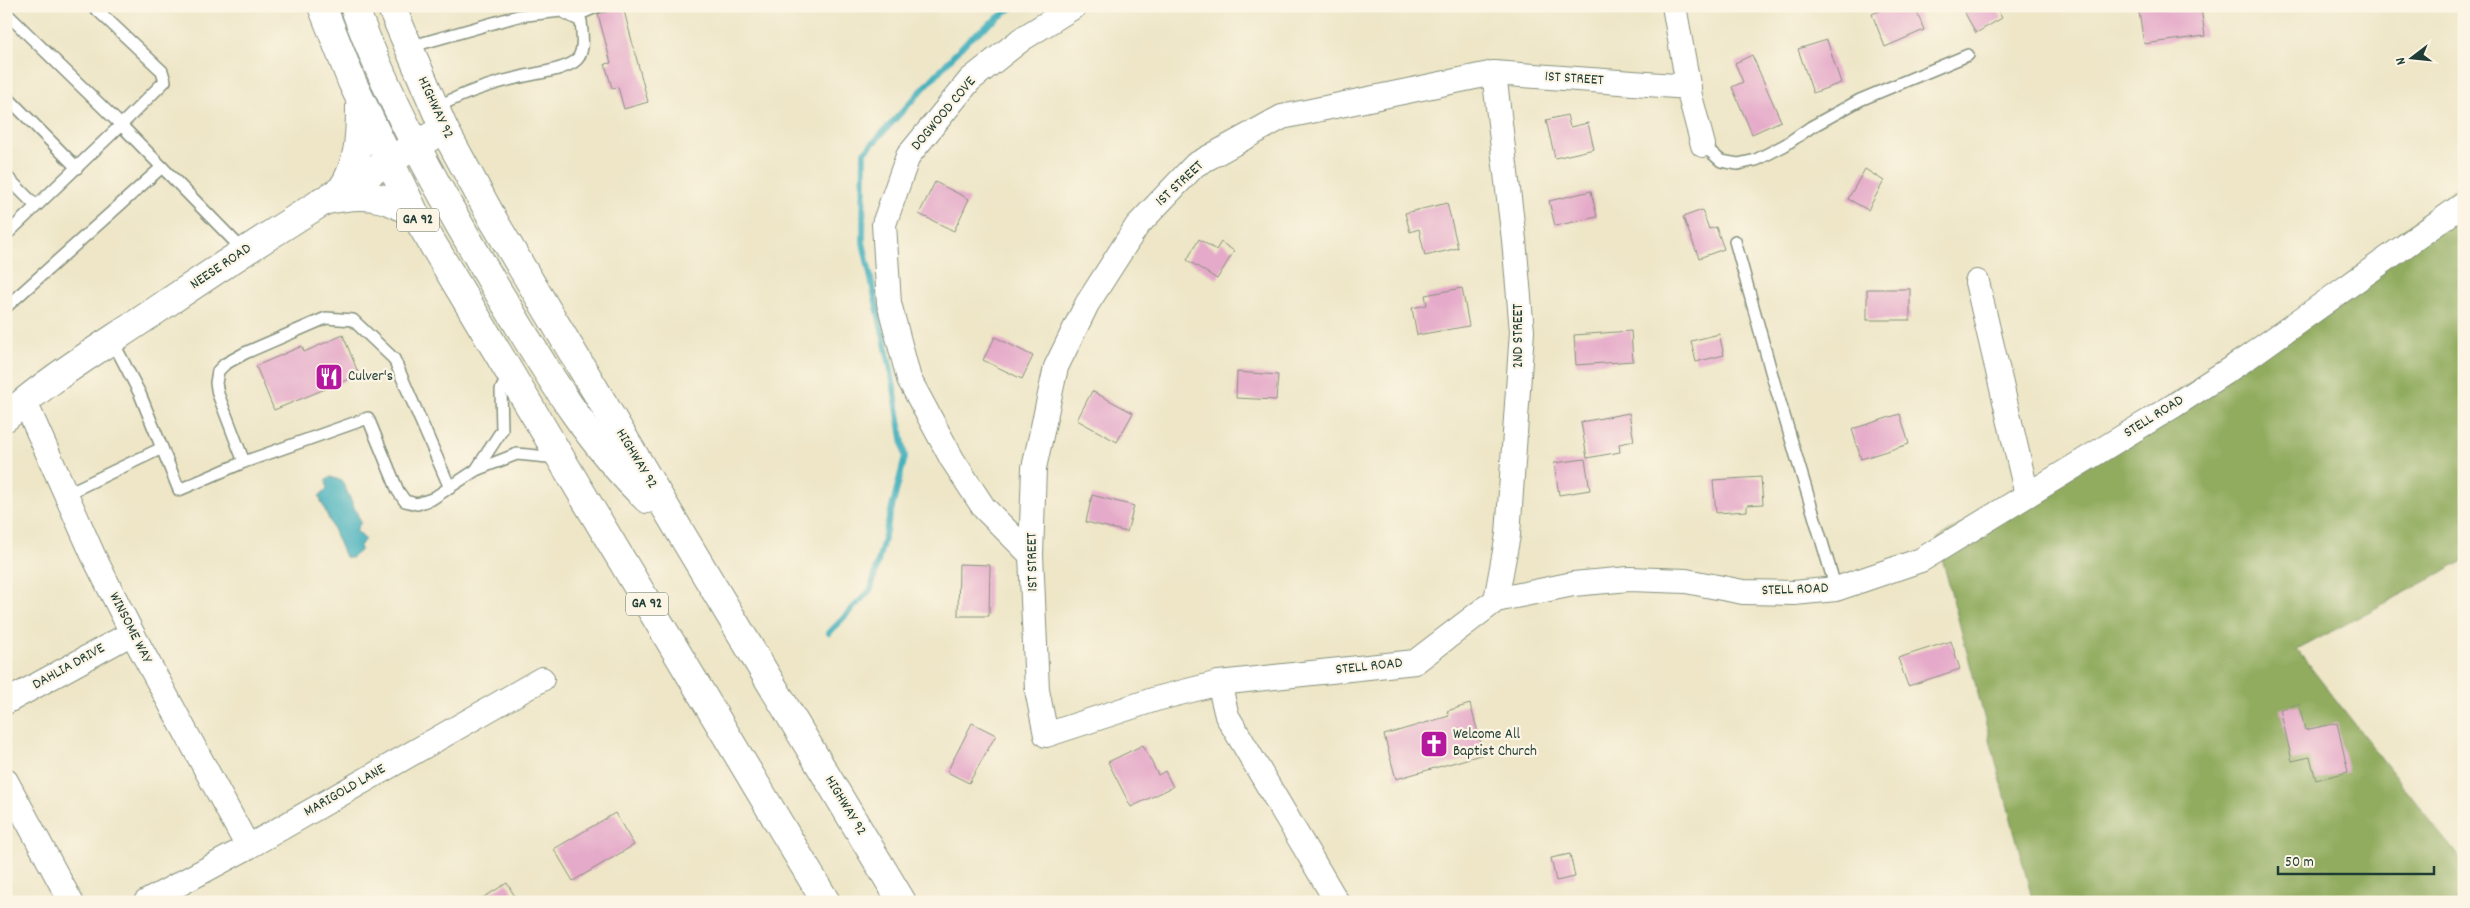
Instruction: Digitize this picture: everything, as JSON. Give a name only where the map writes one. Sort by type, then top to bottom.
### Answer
[{"type":"main road","name":"GA 92","points":[[322,6],[359,98],[416,216],[826,902]]},
{"type":"main road","points":[[354,6],[386,87],[414,145],[465,235],[574,413],[618,470],[645,498],[673,521]]},
{"type":"main road","name":"HIGHWAY 92","points":[[391,6],[407,48],[439,119],[495,223],[902,902]]},
{"type":"main road","points":[[359,98],[360,130],[356,161],[332,195],[347,197],[377,196],[391,200],[416,216]]},
{"type":"main road","name":"NEESE ROAD","points":[[16,409],[112,340],[244,251],[414,145],[439,119]]},
{"type":"street","name":"DOGWOOD COVE","points":[[1032,555],[984,508],[952,459],[909,379],[889,303],[884,224],[908,156],[970,80],[1022,40],[1075,6]]},
{"type":"street","points":[[1674,6],[1702,145]]},
{"type":"street","name":"1ST STREET","points":[[1046,735],[1037,690],[1032,555],[1034,468],[1056,367],[1087,304],[1137,226],[1195,165],[1282,118],[1494,72],[1689,87]]},
{"type":"street","name":"2ND STREET","points":[[1494,72],[1514,240],[1522,331],[1508,534],[1496,600]]},
{"type":"street","name":"STELL ROAD","points":[[1046,735],[1156,699],[1219,683],[1415,662],[1496,600],[1573,584],[1629,579],[1686,581],[1742,592],[1794,593],[1836,589],[1921,560],[2247,358],[2464,204]]},
{"type":"street","points":[[1978,282],[2027,495]]},
{"type":"street","name":"WINSOME WAY","points":[[16,409],[66,494],[92,555],[132,633],[248,847]]},
{"type":"street","name":"DAHLIA DRIVE","points":[[6,702],[132,633]]},
{"type":"street","name":"MARIGOLD LANE","points":[[146,902],[248,847],[542,679]]},
{"type":"street","points":[[1219,683],[1227,716],[1337,902]]},
{"type":"street","points":[[6,781],[71,902]]},
{"type":"lane","points":[[6,235],[165,81],[162,71],[94,6]]},
{"type":"lane","points":[[573,17],[598,6]]},
{"type":"lane","points":[[407,48],[518,16],[561,11],[582,22],[582,49],[575,61],[557,68],[488,85],[455,97],[439,119]]},
{"type":"lane","points":[[6,13],[121,125],[244,251]]},
{"type":"lane","points":[[1702,145],[1720,161],[1738,164],[1756,160],[1860,100],[1968,54]]},
{"type":"lane","points":[[6,96],[77,168]]},
{"type":"lane","points":[[6,307],[162,168]]},
{"type":"lane","points":[[6,176],[36,206]]},
{"type":"lane","points":[[1735,241],[1774,382],[1836,589]]},
{"type":"lane","points":[[244,462],[218,394],[216,383],[218,371],[225,364],[246,352],[326,318],[353,320],[394,359],[450,488]]},
{"type":"lane","points":[[112,340],[140,394],[179,490],[244,462],[368,418],[398,491],[405,501],[417,504],[432,499],[476,470],[517,454],[559,458]]},
{"type":"lane","points":[[476,470],[502,430],[501,390],[509,374]]},
{"type":"lane","points":[[66,494],[162,448]]},
{"type":"green space","points":[[2464,181],[2464,561],[2297,650],[2464,864],[2464,902],[2033,902],[1937,539],[2288,324]]},
{"type":"water","points":[[331,477],[342,481],[361,522],[356,530],[365,539],[360,546],[360,551],[351,558],[345,557],[319,496],[327,488],[326,480]]},
{"type":"building","points":[[1890,6],[1915,6],[1924,30],[1885,47],[1872,14]]},
{"type":"building","points":[[1961,6],[1995,6],[2002,18],[1976,33]]},
{"type":"building","points":[[2138,6],[2182,6],[2183,10],[2201,8],[2205,36],[2144,44]]},
{"type":"building","points":[[623,7],[648,102],[624,109],[618,87],[612,88],[605,64],[611,63],[598,14]]},
{"type":"building","points":[[1827,40],[1841,83],[1813,93],[1798,49]]},
{"type":"building","points":[[1752,55],[1781,121],[1752,134],[1732,87],[1743,82],[1735,63]]},
{"type":"building","points":[[1567,115],[1570,127],[1588,123],[1594,149],[1555,158],[1546,120]]},
{"type":"building","points":[[1865,169],[1884,181],[1868,210],[1848,199]]},
{"type":"building","points":[[935,182],[969,199],[954,231],[919,214]]},
{"type":"building","points":[[1591,191],[1597,217],[1555,226],[1549,201]]},
{"type":"building","points":[[1447,203],[1458,248],[1425,256],[1419,229],[1410,232],[1405,213]]},
{"type":"building","points":[[1702,210],[1709,229],[1716,227],[1724,249],[1699,258],[1683,217]]},
{"type":"building","points":[[1199,239],[1216,250],[1221,242],[1234,251],[1217,279],[1187,260]]},
{"type":"building","points":[[1462,288],[1469,326],[1417,335],[1412,308],[1427,305],[1425,295]]},
{"type":"building","points":[[1867,289],[1910,289],[1910,320],[1867,320]]},
{"type":"building","points":[[1631,331],[1633,361],[1576,365],[1574,335]]},
{"type":"building","points":[[1719,334],[1724,355],[1696,362],[1691,341]]},
{"type":"building","points":[[343,335],[359,375],[274,410],[256,366],[302,346],[304,352]]},
{"type":"building","points":[[995,337],[1033,356],[1022,379],[983,360]]},
{"type":"building","points":[[1237,372],[1278,375],[1276,400],[1236,398]]},
{"type":"building","points":[[1092,391],[1133,413],[1117,442],[1077,420]]},
{"type":"building","points":[[1629,413],[1634,441],[1619,444],[1620,452],[1587,458],[1581,422]]},
{"type":"building","points":[[1900,414],[1909,444],[1861,459],[1852,429]]},
{"type":"building","points":[[1585,459],[1590,490],[1559,495],[1554,463]]},
{"type":"building","points":[[1761,477],[1763,504],[1747,505],[1747,511],[1716,513],[1713,480]]},
{"type":"building","points":[[1092,495],[1134,506],[1127,532],[1086,522]]},
{"type":"building","points":[[959,564],[990,565],[989,616],[958,616]]},
{"type":"building","points":[[1951,641],[1960,669],[1908,686],[1898,658]]},
{"type":"building","name":"Welcome All Baptist Church","points":[[1470,704],[1484,754],[1396,779],[1384,735],[1449,716],[1447,711]]},
{"type":"building","points":[[2299,704],[2305,730],[2337,723],[2348,772],[2316,780],[2310,757],[2292,761],[2280,709]]},
{"type":"building","points":[[972,723],[996,735],[969,783],[947,772]]},
{"type":"building","points":[[1143,745],[1158,775],[1165,771],[1173,787],[1131,807],[1108,762]]},
{"type":"building","points":[[615,813],[634,845],[573,881],[554,849]]},
{"type":"building","points":[[1570,854],[1575,877],[1556,881],[1551,858]]},
{"type":"building","points":[[507,883],[518,902],[476,902]]},
{"type":"waterway","points":[[829,633],[871,589],[905,457],[892,375],[863,242],[864,153],[969,39],[1014,6]]},
{"type":"place","name":"Culver's","points":[[329,377]]},
{"type":"place","name":"Welcome All Baptist Church","points":[[1434,744]]}]
